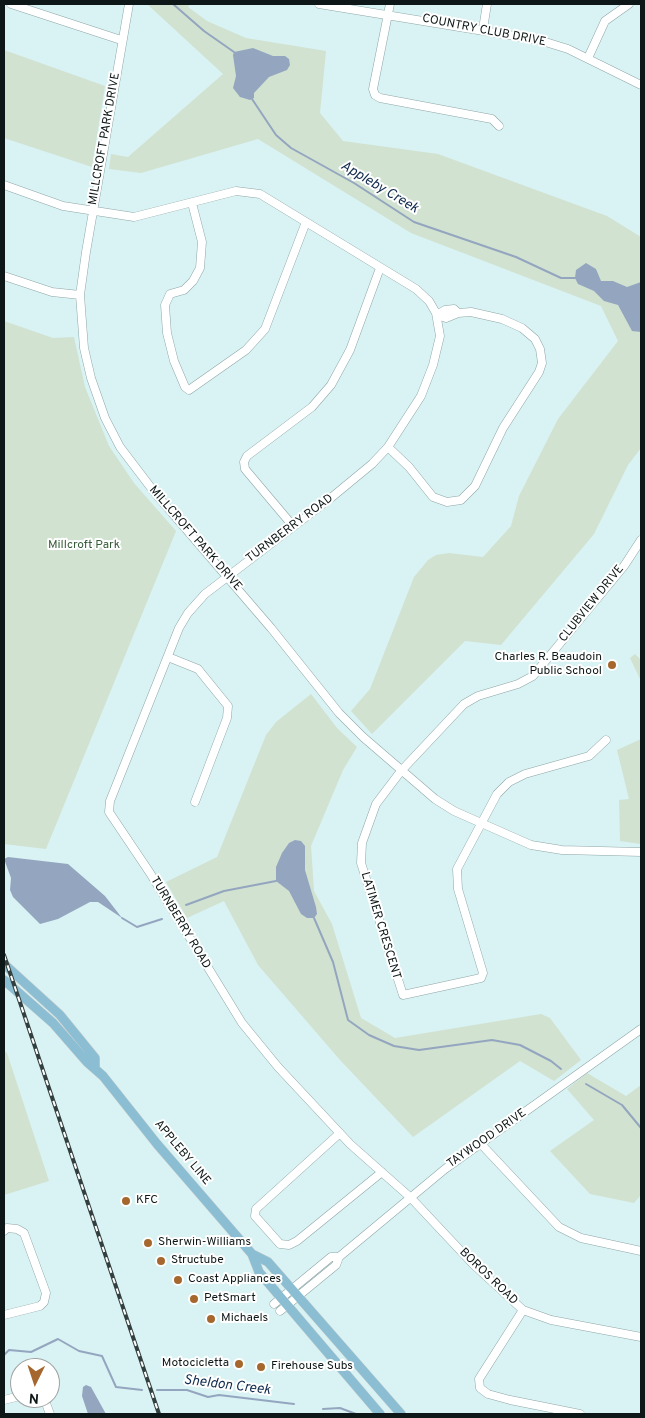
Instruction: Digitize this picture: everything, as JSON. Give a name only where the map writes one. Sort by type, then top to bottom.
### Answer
[{"type":"main road","name":"APPLEBY LINE","points":[[4,964],[60,1015],[95,1058],[95,1067]]},
{"type":"main road","name":"APPLEBY LINE","points":[[4,980],[53,1023],[88,1062],[95,1067],[157,1144],[252,1254],[259,1272],[380,1414]]},
{"type":"main road","name":"APPLEBY LINE","points":[[252,1254],[268,1262],[401,1414]]},
{"type":"street","points":[[11,4],[121,40]]},
{"type":"street","name":"MILLCROFT PARK DRIVE","points":[[129,4],[121,40],[80,294],[82,331],[87,364],[95,392],[112,433],[137,471],[340,713],[401,771],[435,799],[454,811],[523,842],[546,848],[641,852]]},
{"type":"street","name":"COUNTRY CLUB DRIVE","points":[[319,4],[483,29],[546,42],[588,58],[641,85]]},
{"type":"street","points":[[390,4],[373,89],[375,95],[380,98],[492,119],[499,126]]},
{"type":"street","points":[[483,29],[487,4]]},
{"type":"street","points":[[588,58],[605,21],[629,4]]},
{"type":"street","points":[[4,185],[63,206],[134,217],[236,190],[251,192],[268,197],[420,293],[437,315],[446,318],[471,312],[502,319],[528,332],[535,339],[542,353],[539,372],[503,428],[475,486],[461,500],[448,502],[432,497],[409,467],[388,447]]},
{"type":"street","points":[[192,203],[202,242],[200,268],[193,281],[184,290],[170,294],[165,305],[167,333],[174,361],[184,387],[189,390],[246,350],[265,329],[306,222]]},
{"type":"street","points":[[293,526],[244,469],[244,462],[247,456],[312,407],[331,385],[350,350],[380,268]]},
{"type":"street","points":[[4,276],[52,292],[80,294]]},
{"type":"street","name":"TURNBERRY ROAD","points":[[411,1198],[340,1133],[278,1067],[242,1023],[150,873],[111,817],[110,801],[188,612],[205,594],[332,497],[372,464],[388,447],[417,402],[433,365],[440,336],[437,315]]},
{"type":"street","name":"CLUBVIEW DRIVE","points":[[401,771],[451,716],[470,700],[518,684],[533,676],[624,566],[641,540]]},
{"type":"street","points":[[168,657],[198,670],[228,706],[227,718],[195,802]]},
{"type":"street","points":[[482,822],[497,794],[515,778],[588,756],[606,740]]},
{"type":"street","name":"LATIMER CRESCENT","points":[[401,771],[376,804],[362,842],[361,863],[403,995],[481,978],[483,973],[458,889],[457,874],[460,859],[482,822]]},
{"type":"street","name":"TAYWOOD DRIVE","points":[[274,1304],[285,1301],[295,1294],[331,1257],[339,1257],[445,1169],[641,1029]]},
{"type":"street","points":[[340,1133],[256,1209],[255,1216],[280,1244],[289,1246],[297,1241],[382,1172]]},
{"type":"street","points":[[481,1144],[559,1227],[581,1238],[641,1251]]},
{"type":"street","name":"BOROS ROAD","points":[[411,1198],[473,1264],[523,1310],[551,1320],[641,1337]]},
{"type":"street","points":[[4,1231],[7,1228],[17,1228],[24,1233],[46,1294],[44,1302],[40,1306],[4,1315]]},
{"type":"street","name":"TAYWOOD DRIVE","points":[[280,1311],[285,1301]]},
{"type":"street","points":[[523,1310],[479,1379],[480,1388],[488,1394],[510,1400],[580,1414]]},
{"type":"green space","points":[[147,4],[190,4],[188,7],[207,21],[246,38],[326,51],[320,113],[343,141],[438,154],[607,216],[641,237],[641,448],[628,465],[594,534],[501,645],[465,641],[372,734],[351,711],[370,689],[414,577],[428,560],[436,555],[449,553],[483,557],[511,526],[519,496],[558,419],[618,341],[601,306],[411,233],[258,139],[141,173],[109,169],[111,154],[128,157],[223,74]]},
{"type":"green space","points":[[4,50],[105,86],[92,167],[4,138]]},
{"type":"green space","name":"Millcroft Park","points":[[4,321],[53,338],[74,337],[85,387],[109,446],[134,483],[176,531],[46,849],[4,844]]},
{"type":"green space","points":[[635,654],[641,660],[641,681],[630,658]]},
{"type":"green space","points":[[311,694],[337,728],[357,747],[343,770],[311,846],[314,891],[332,924],[361,1018],[395,1038],[541,1014],[550,1018],[581,1060],[554,1081],[520,1061],[413,1137],[340,1060],[258,965],[224,901],[187,918],[166,882],[217,857],[266,735],[276,722]]},
{"type":"green space","points":[[641,739],[641,844],[620,841],[619,800],[629,799],[617,750]]},
{"type":"green space","points":[[4,1051],[7,1053],[49,1181],[4,1195]]},
{"type":"green space","points":[[587,1073],[626,1096],[641,1085],[641,1195],[634,1203],[590,1194],[550,1151],[594,1120],[567,1089]]},
{"type":"water","points":[[253,48],[273,56],[285,56],[289,59],[290,65],[287,70],[269,77],[254,93],[254,98],[250,100],[240,97],[233,88],[236,76],[233,55],[234,52]]},
{"type":"water","points":[[586,263],[596,269],[601,281],[613,281],[627,287],[641,282],[641,332],[632,331],[618,305],[604,301],[594,291],[578,284],[575,278],[576,270]]},
{"type":"water","points":[[295,840],[301,841],[305,846],[305,870],[317,914],[314,918],[307,918],[301,914],[289,891],[276,881],[276,867],[282,853],[289,843]]},
{"type":"water","points":[[8,857],[68,864],[105,896],[122,918],[98,902],[90,902],[58,919],[40,924],[13,897],[10,890],[11,878],[4,859]]},
{"type":"water","points":[[86,1385],[91,1387],[106,1414],[88,1414],[82,1396],[83,1387]]},
{"type":"waterway","name":"Appleby Creek","points":[[173,4],[204,31],[234,52]]},
{"type":"waterway","name":"Appleby Creek","points":[[252,99],[276,135],[291,148],[354,183],[414,222],[516,257],[561,278],[575,278]]},
{"type":"waterway","name":"Sheldon Creek","points":[[186,905],[224,891],[276,881]]},
{"type":"waterway","name":"Sheldon Creek","points":[[122,918],[137,927],[162,919]]},
{"type":"waterway","name":"Sheldon Creek","points":[[314,918],[333,962],[348,1020],[369,1035],[394,1046],[419,1050],[492,1040],[520,1045],[551,1061],[561,1069]]},
{"type":"waterway","name":"Sheldon Creek","points":[[586,1084],[622,1105],[641,1128]]},
{"type":"waterway","name":"Sheldon Creek","points":[[4,1355],[9,1350],[31,1352],[58,1339],[79,1351],[102,1356],[116,1387],[142,1390]]},
{"type":"waterway","name":"Sheldon Creek","points":[[157,1390],[187,1390],[208,1397],[219,1395],[294,1404]]},
{"type":"waterway","name":"Sheldon Creek","points":[[323,1409],[340,1408],[356,1414]]},
{"type":"railway","points":[[4,955],[159,1414]]},
{"type":"place","name":"Charles R. Beaudoin Public School","points":[[612,665]]},
{"type":"place","name":"KFC","points":[[126,1201]]},
{"type":"place","name":"Sherwin-Williams","points":[[148,1243]]},
{"type":"place","name":"Structube","points":[[161,1261]]},
{"type":"place","name":"Coast Appliances","points":[[178,1280]]},
{"type":"place","name":"PetSmart","points":[[194,1299]]},
{"type":"place","name":"Michaels","points":[[211,1319]]},
{"type":"place","name":"Motocicletta","points":[[239,1364]]},
{"type":"place","name":"Firehouse Subs","points":[[261,1367]]}]
